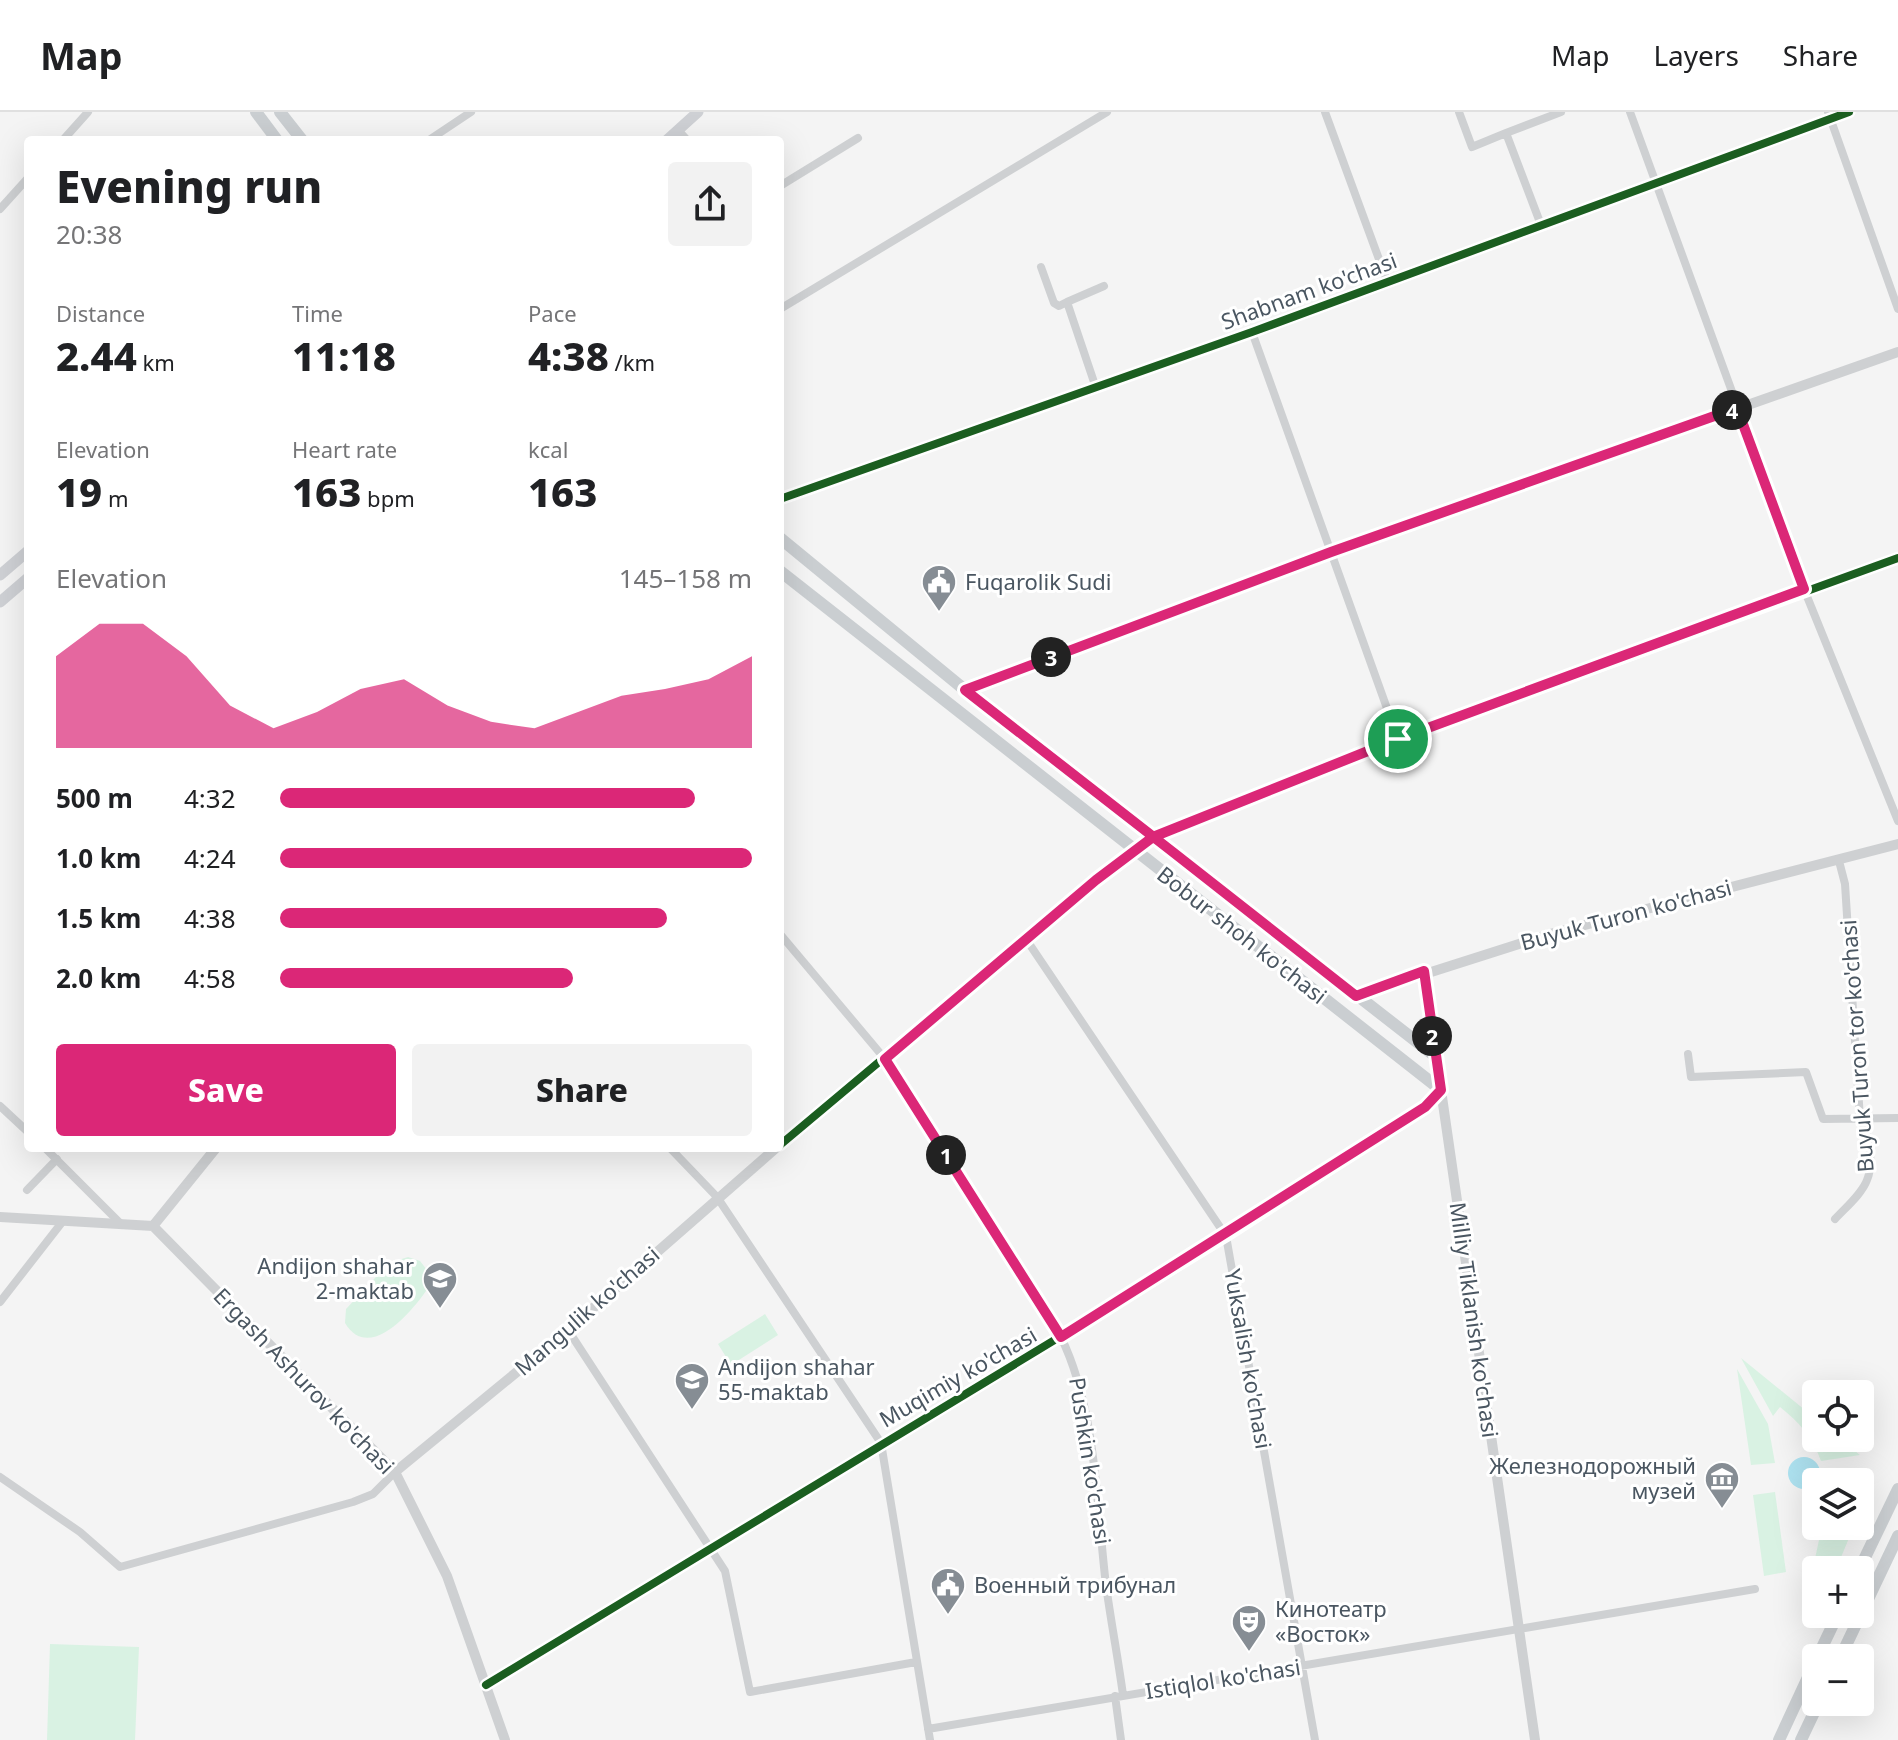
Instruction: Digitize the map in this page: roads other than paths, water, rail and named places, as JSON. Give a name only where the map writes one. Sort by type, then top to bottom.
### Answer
[{"type":"main road","points":[[256,112],[274,136]]},
{"type":"main road","points":[[280,112],[299,136]]},
{"type":"main road","points":[[671,136],[698,112]]},
{"type":"main road","name":"Bobur shoh ko'chasi","points":[[784,541],[965,690],[1435,1056]]},
{"type":"main road","points":[[0,575],[24,554]]},
{"type":"main road","name":"Bobur shoh ko'chasi","points":[[784,574],[1441,1090]]},
{"type":"main road","points":[[0,602],[24,581]]},
{"type":"main road","points":[[1435,1056],[1441,1090]]},
{"type":"main road","points":[[1866,1556],[1898,1489]]},
{"type":"main road","points":[[1847,1644],[1898,1536]]},
{"type":"main road","points":[[1779,1740],[1802,1690]]},
{"type":"main road","points":[[1801,1740],[1812,1716]]},
{"type":"street","points":[[67,136],[88,112]]},
{"type":"street","points":[[435,136],[471,112]]},
{"type":"street","points":[[784,307],[1107,112]]},
{"type":"street","points":[[1325,112],[1387,281]]},
{"type":"street","points":[[1459,112],[1472,147],[1561,112]]},
{"type":"street","points":[[1630,112],[1804,589],[1898,821]]},
{"type":"street","name":"Shabnam ko'chasi","points":[[784,498],[1252,332],[1655,184],[1829,115],[1849,112]]},
{"type":"street","points":[[1829,115],[1898,309]]},
{"type":"street","points":[[678,130],[683,136]]},
{"type":"street","points":[[1506,133],[1541,225]]},
{"type":"street","points":[[784,184],[858,138]]},
{"type":"street","points":[[0,209],[24,182]]},
{"type":"street","points":[[1041,267],[1054,303],[1059,306],[1104,286]]},
{"type":"street","points":[[1067,302],[1096,388]]},
{"type":"street","points":[[1252,332],[1398,739]]},
{"type":"street","points":[[965,690],[1331,552],[1898,352]]},
{"type":"street","name":"Mangulik ko'chasi","points":[[784,1141],[1153,837],[1398,739],[1804,589],[1898,558]]},
{"type":"street","name":"Buyuk Turon ko'chasi","points":[[1356,996],[1424,971],[1588,923],[1898,844]]},
{"type":"street","name":"Buyuk Turon tor ko'chasi","points":[[1835,1219],[1867,1182],[1867,1130],[1860,1119],[1845,884],[1839,861]]},
{"type":"street","name":"Pushkin ko'chasi","points":[[784,939],[885,1059],[1061,1337],[1076,1368],[1101,1509],[1121,1740]]},
{"type":"street","name":"Yuksalish ko'chasi","points":[[1026,939],[1226,1236],[1315,1740]]},
{"type":"street","points":[[1424,971],[1435,1056]]},
{"type":"street","points":[[1688,1054],[1691,1077],[1806,1072],[1821,1118],[1898,1118]]},
{"type":"street","name":"Muqimiy ko'chasi","points":[[486,1685],[1226,1236],[1425,1107],[1441,1090]]},
{"type":"street","name":"Milliy Tiklanish ko'chasi","points":[[1441,1090],[1535,1740]]},
{"type":"street","points":[[0,1106],[24,1128]]},
{"type":"street","points":[[49,1152],[121,1224]]},
{"type":"street","points":[[0,1217],[153,1226],[213,1152]]},
{"type":"street","points":[[674,1152],[717,1197],[881,1443],[930,1740]]},
{"type":"street","name":"Mangulik ko'chasi","points":[[395,1472],[568,1330],[771,1152]]},
{"type":"street","points":[[27,1190],[57,1159]]},
{"type":"street","points":[[0,1302],[63,1221]]},
{"type":"street","name":"Ergash Ashurov ko'chasi","points":[[153,1226],[395,1472],[447,1576],[505,1740]]},
{"type":"street","points":[[568,1330],[725,1571],[750,1692],[916,1662]]},
{"type":"street","points":[[0,1477],[80,1532],[120,1567],[353,1502],[373,1494],[395,1472]]},
{"type":"street","name":"Istiqlol ko'chasi","points":[[928,1729],[1755,1589]]},
{"type":"water","points":[[1798,1458],[1810,1458],[1819,1467],[1802,1468],[1802,1489],[1789,1479],[1789,1467]]},
{"type":"place","name":"Fuqarolik Sudi","points":[[939,613]]},
{"type":"place","name":"Andijon shahar 2-maktab","points":[[440,1310]]},
{"type":"place","name":"Andijon shahar 55-maktab","points":[[692,1411]]},
{"type":"place","name":"Железнодорожный музей","points":[[1722,1510]]},
{"type":"place","name":"Военный трибунал","points":[[948,1616]]},
{"type":"place","name":"Кинотеатр «Восток»","points":[[1249,1653]]}]
